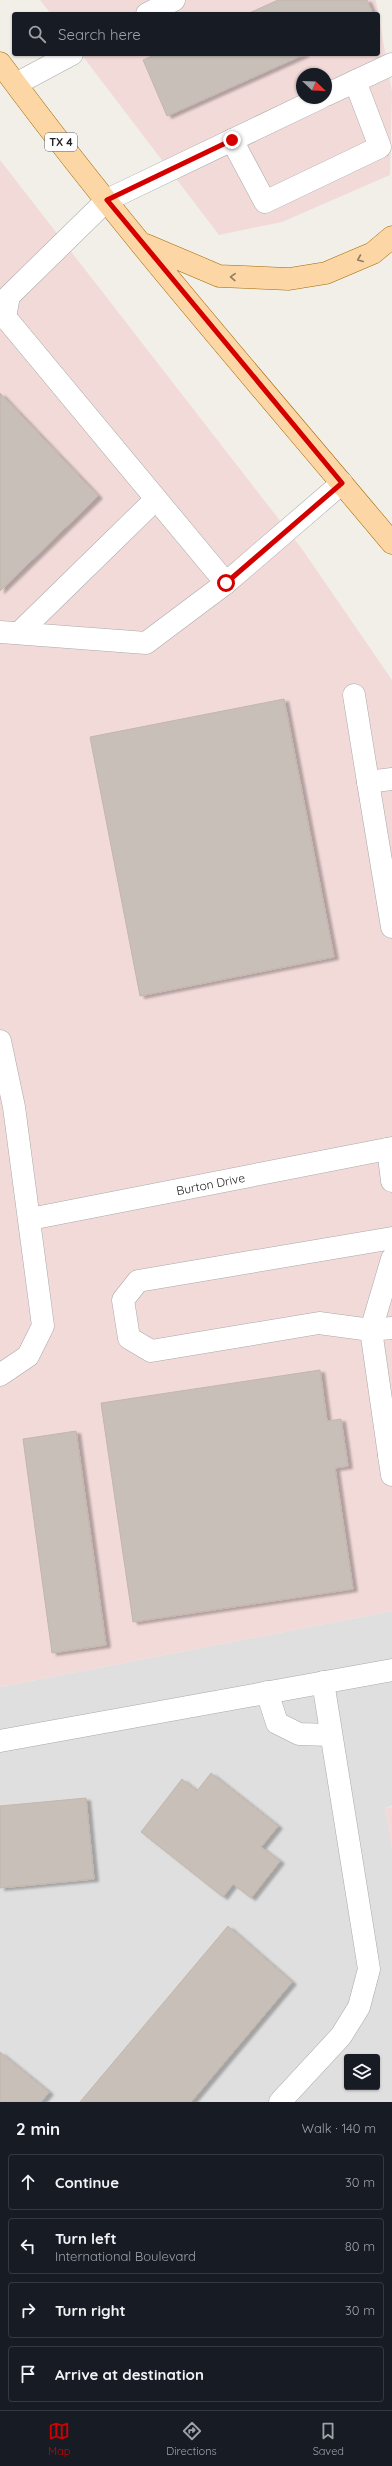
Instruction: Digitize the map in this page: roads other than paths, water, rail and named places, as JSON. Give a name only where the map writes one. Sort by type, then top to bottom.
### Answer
[{"type":"main road","name":"TX 4","points":[[0,63],[142,243],[392,543]]},
{"type":"main road","points":[[142,243],[219,276],[289,279],[326,273],[373,253],[392,237]]},
{"type":"street","points":[[151,12],[174,0]]},
{"type":"street","points":[[16,84],[68,56]]},
{"type":"street","points":[[332,92],[392,64]]},
{"type":"street","points":[[232,140],[265,202],[272,199],[380,147],[355,81]]},
{"type":"street","points":[[226,583],[156,499],[4,325],[8,296],[107,200],[307,104]]},
{"type":"street","points":[[10,633],[146,643],[226,583],[342,483]]},
{"type":"street","points":[[10,633],[156,499]]},
{"type":"street","points":[[354,695],[392,927]]},
{"type":"street","points":[[368,782],[392,779]]},
{"type":"street","points":[[0,1041],[14,1107],[43,1326],[28,1356],[0,1375]]},
{"type":"street","points":[[390,1148],[392,1181]]},
{"type":"street","name":"Burton Drive","points":[[30,1219],[390,1148]]},
{"type":"street","points":[[392,1238],[138,1281],[123,1300],[129,1338],[151,1351],[319,1323],[371,1330],[392,1328]]},
{"type":"street","points":[[391,1461],[371,1330],[392,1259]]},
{"type":"street","points":[[0,1741],[392,1670]]},
{"type":"street","points":[[280,2102],[341,2036],[359,2007],[370,1969],[323,1682]]},
{"type":"street","points":[[267,1692],[277,1723],[299,1734],[331,1735]]}]
